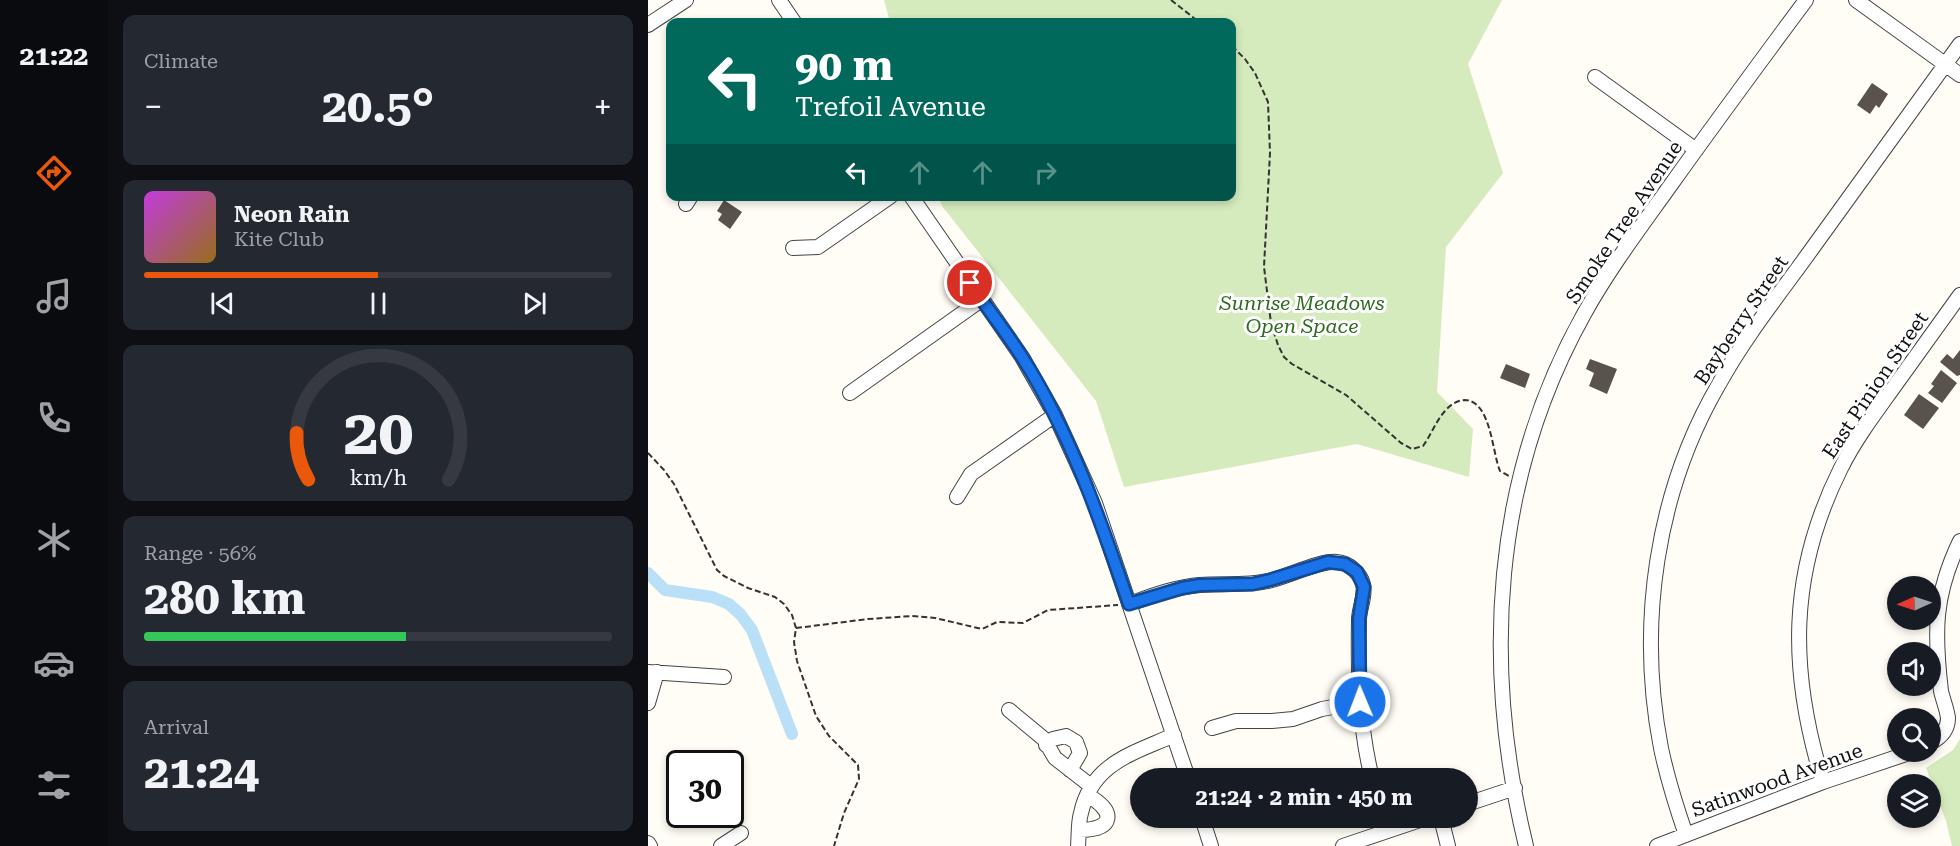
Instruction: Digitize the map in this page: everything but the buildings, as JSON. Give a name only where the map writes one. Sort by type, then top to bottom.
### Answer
[{"type":"street","points":[[648,25],[686,0]]},
{"type":"street","points":[[779,0],[791,18]]},
{"type":"street","name":"Smoke Tree Avenue","points":[[1526,846],[1502,706],[1500,623],[1507,540],[1520,479],[1537,421],[1551,382],[1584,314],[1619,257],[1806,0]]},
{"type":"street","points":[[1856,0],[1960,75]]},
{"type":"street","name":"Bayberry Street","points":[[1686,835],[1671,791],[1661,748],[1654,704],[1651,656],[1656,567],[1665,520],[1677,478],[1703,414],[1737,353],[1960,44]]},
{"type":"street","points":[[1595,77],[1696,150]]},
{"type":"street","points":[[793,248],[818,247],[884,201]]},
{"type":"street","points":[[914,201],[1022,357],[1055,415],[1095,502],[1185,768]]},
{"type":"street","name":"East Pinion Street","points":[[1823,782],[1807,724],[1800,678],[1800,610],[1804,574],[1813,539],[1824,505],[1842,466],[1864,429],[1960,295]]},
{"type":"street","points":[[850,393],[981,300]]},
{"type":"street","points":[[957,497],[971,474],[1055,415]]},
{"type":"street","points":[[1941,736],[1948,718],[1942,693],[1936,624],[1941,586],[1960,541]]},
{"type":"street","points":[[1129,604],[1165,592],[1200,585],[1253,584],[1328,562],[1337,561],[1357,572],[1364,587],[1359,619],[1360,702],[1370,768]]},
{"type":"street","points":[[648,703],[652,672],[724,677]]},
{"type":"street","points":[[1212,728],[1236,721],[1272,721],[1293,718],[1322,709],[1360,702]]},
{"type":"street","points":[[1009,710],[1044,739],[1055,758],[1070,770],[1107,812],[1107,821],[1096,830],[1079,830]]},
{"type":"street","points":[[1078,846],[1080,815],[1089,791],[1101,772],[1117,760],[1174,735]]},
{"type":"street","points":[[1046,745],[1058,736],[1066,736],[1076,742],[1080,753],[1070,770]]},
{"type":"street","name":"Satinwood Avenue","points":[[1657,846],[1823,782],[1887,760]]},
{"type":"street","points":[[1478,800],[1515,788]]},
{"type":"street","points":[[1205,828],[1211,846]]},
{"type":"street","points":[[1343,846],[1383,828]]},
{"type":"street","points":[[1385,828],[1387,846]]},
{"type":"street","points":[[1444,828],[1448,846]]},
{"type":"street","points":[[721,846],[741,833]]},
{"type":"path","points":[[1171,0],[1194,18]]},
{"type":"path","points":[[1236,50],[1255,73],[1268,102],[1270,153],[1264,267],[1272,323],[1284,357],[1346,395],[1401,443],[1412,449],[1423,446],[1450,405],[1467,400],[1476,403],[1484,415],[1500,471],[1520,479]]},
{"type":"path","points":[[648,453],[674,484],[717,570],[748,588],[775,597],[792,615],[797,661],[816,717],[828,736],[854,759],[860,771],[834,846]]},
{"type":"path","points":[[795,628],[912,616],[935,618],[972,628],[982,628],[997,622],[1023,623],[1048,610],[1129,604]]},
{"type":"green space","name":"Sunrise Meadows Open Space","points":[[884,0],[1502,0],[1468,64],[1503,173],[1446,247],[1437,392],[1473,429],[1469,477],[1357,444],[1124,487],[1096,401],[940,201],[1236,201],[1236,18],[889,18]]},
{"type":"green space","points":[[1960,739],[1960,846],[1952,846],[1941,808],[1941,774],[1928,774],[1926,768],[1935,762],[1941,762],[1941,758],[1953,750]]},
{"type":"waterway","points":[[648,573],[665,590],[712,597],[729,604],[741,615],[752,630],[792,734]]},
{"type":"route","points":[[970,283],[1022,357],[1055,415],[1095,502],[1129,604],[1182,588],[1200,585],[1253,584],[1328,562],[1337,561],[1345,564],[1357,572],[1364,587],[1359,619],[1360,702]]}]
